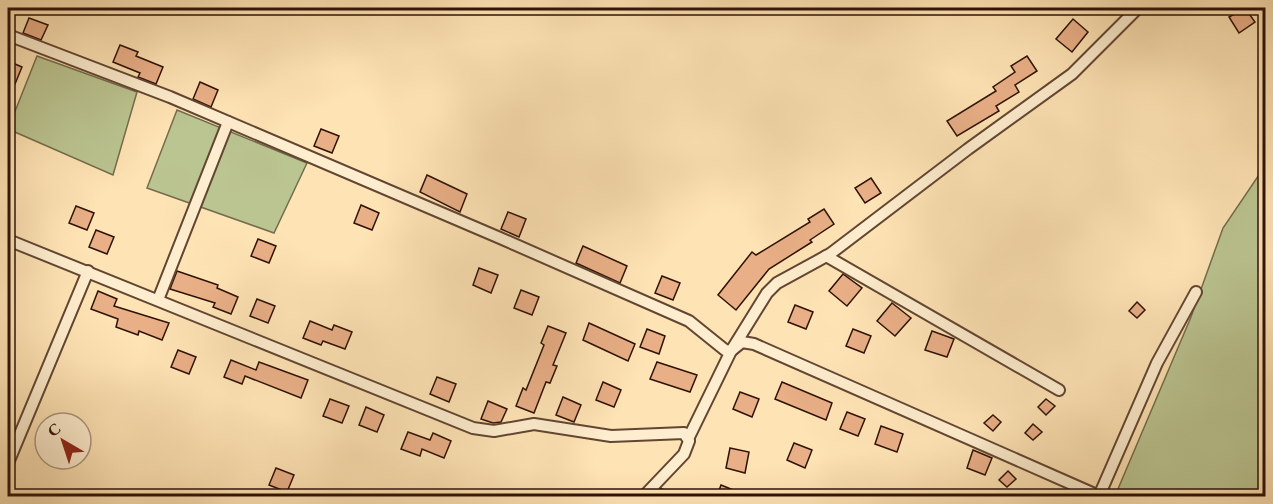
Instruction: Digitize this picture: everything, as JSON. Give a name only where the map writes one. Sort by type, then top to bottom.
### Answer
[{"type":"street","points":[[648,493],[684,454],[688,437],[731,351],[772,288],[786,276],[826,256],[1072,74],[1138,8]]},
{"type":"street","points":[[8,33],[228,122],[689,321],[725,350],[731,351],[742,342],[754,344],[1099,496],[1157,363],[1196,292]]},
{"type":"street","points":[[158,300],[228,122]]},
{"type":"street","points":[[8,240],[473,428],[494,431],[534,424],[611,436],[684,433],[688,437]]},
{"type":"street","points":[[826,256],[1059,390]]},
{"type":"street","points":[[8,463],[88,271]]},
{"type":"street","points":[[648,493],[662,496]]},
{"type":"path","points":[[8,33],[17,8]]},
{"type":"green space","points":[[37,56],[137,92],[113,175],[8,129]]},
{"type":"green space","points":[[177,110],[307,163],[274,233],[147,188]]},
{"type":"green space","points":[[1265,166],[1265,496],[1115,496],[1191,317],[1223,228]]},
{"type":"building","points":[[1245,8],[1255,22],[1239,33],[1229,17]]},
{"type":"building","points":[[29,18],[48,25],[41,40],[23,33]]},
{"type":"building","points":[[1073,19],[1088,32],[1072,52],[1056,39]]},
{"type":"building","points":[[120,45],[138,52],[136,56],[163,67],[156,84],[138,77],[140,73],[113,62]]},
{"type":"building","points":[[1027,56],[1037,71],[1015,85],[1019,92],[996,106],[999,111],[957,136],[947,121],[996,91],[993,87],[1015,72],[1011,66]]},
{"type":"building","points":[[8,61],[22,67],[15,84],[8,81]]},
{"type":"building","points":[[200,82],[218,90],[211,107],[193,99]]},
{"type":"building","points":[[321,129],[339,136],[332,153],[314,146]]},
{"type":"building","points":[[427,175],[467,194],[460,212],[420,192]]},
{"type":"building","points":[[871,178],[881,193],[865,203],[855,188]]},
{"type":"building","points":[[361,205],[379,213],[372,230],[354,223]]},
{"type":"building","points":[[76,206],[94,213],[87,230],[69,223]]},
{"type":"building","points":[[824,209],[834,224],[810,240],[812,242],[769,269],[736,310],[718,295],[752,252],[756,255],[810,222],[808,219]]},
{"type":"building","points":[[508,212],[526,219],[519,237],[501,229]]},
{"type":"building","points":[[96,230],[114,237],[107,254],[89,247]]},
{"type":"building","points":[[258,239],[276,246],[269,263],[251,256]]},
{"type":"building","points":[[583,246],[627,266],[620,283],[576,263]]},
{"type":"building","points":[[479,268],[498,275],[491,293],[473,285]]},
{"type":"building","points":[[177,271],[218,285],[217,288],[238,297],[231,314],[213,307],[215,303],[170,289]]},
{"type":"building","points":[[843,274],[862,288],[847,306],[829,291]]},
{"type":"building","points":[[662,276],[680,283],[673,300],[655,293]]},
{"type":"building","points":[[521,290],[539,297],[532,315],[514,308]]},
{"type":"building","points":[[98,291],[117,299],[114,306],[169,323],[162,340],[139,331],[138,335],[116,327],[118,319],[91,309]]},
{"type":"building","points":[[257,299],[275,306],[268,323],[250,316]]},
{"type":"building","points":[[1137,302],[1145,310],[1137,318],[1129,311]]},
{"type":"building","points":[[892,303],[911,318],[895,336],[877,321]]},
{"type":"building","points":[[795,305],[813,312],[806,329],[788,322]]},
{"type":"building","points":[[310,321],[332,330],[334,325],[352,332],[345,349],[323,341],[321,345],[303,338]]},
{"type":"building","points":[[589,323],[635,344],[628,361],[583,340]]},
{"type":"building","points":[[548,326],[566,333],[553,365],[557,366],[550,383],[546,382],[534,413],[516,406],[523,388],[526,390],[544,345],[541,343]]},
{"type":"building","points":[[647,329],[665,336],[659,354],[640,347]]},
{"type":"building","points":[[853,329],[871,336],[864,353],[846,346]]},
{"type":"building","points":[[932,331],[954,339],[947,357],[925,350]]},
{"type":"building","points":[[178,350],[196,357],[189,374],[171,367]]},
{"type":"building","points":[[231,360],[256,370],[259,362],[308,380],[301,398],[245,376],[242,384],[224,377]]},
{"type":"building","points":[[657,362],[697,375],[690,392],[650,379]]},
{"type":"building","points":[[437,377],[456,384],[449,402],[430,394]]},
{"type":"building","points":[[603,382],[621,390],[614,407],[596,400]]},
{"type":"building","points":[[782,382],[832,403],[826,420],[775,399]]},
{"type":"building","points":[[740,392],[759,399],[752,417],[733,409]]},
{"type":"building","points":[[563,397],[581,405],[574,422],[556,415]]},
{"type":"building","points":[[330,399],[349,406],[342,423],[323,416]]},
{"type":"building","points":[[1046,399],[1055,406],[1046,415],[1038,407]]},
{"type":"building","points":[[488,401],[507,409],[501,422],[493,423],[481,419]]},
{"type":"building","points":[[366,407],[384,415],[377,432],[359,425]]},
{"type":"building","points":[[847,412],[865,419],[858,436],[840,429]]},
{"type":"building","points":[[993,415],[1001,422],[993,431],[984,423]]},
{"type":"building","points":[[1033,424],[1042,432],[1033,440],[1025,433]]},
{"type":"building","points":[[881,426],[903,434],[897,452],[875,444]]},
{"type":"building","points":[[408,432],[430,440],[433,433],[451,441],[444,458],[422,449],[420,456],[401,449]]},
{"type":"building","points":[[794,443],[812,450],[805,468],[787,460]]},
{"type":"building","points":[[730,448],[749,452],[745,473],[726,468]]},
{"type":"building","points":[[973,450],[992,458],[985,475],[967,468]]},
{"type":"building","points":[[276,468],[294,475],[287,492],[269,485]]},
{"type":"building","points":[[1008,471],[1016,479],[1007,487],[999,480]]},
{"type":"building","points":[[721,485],[748,496],[717,496]]}]
